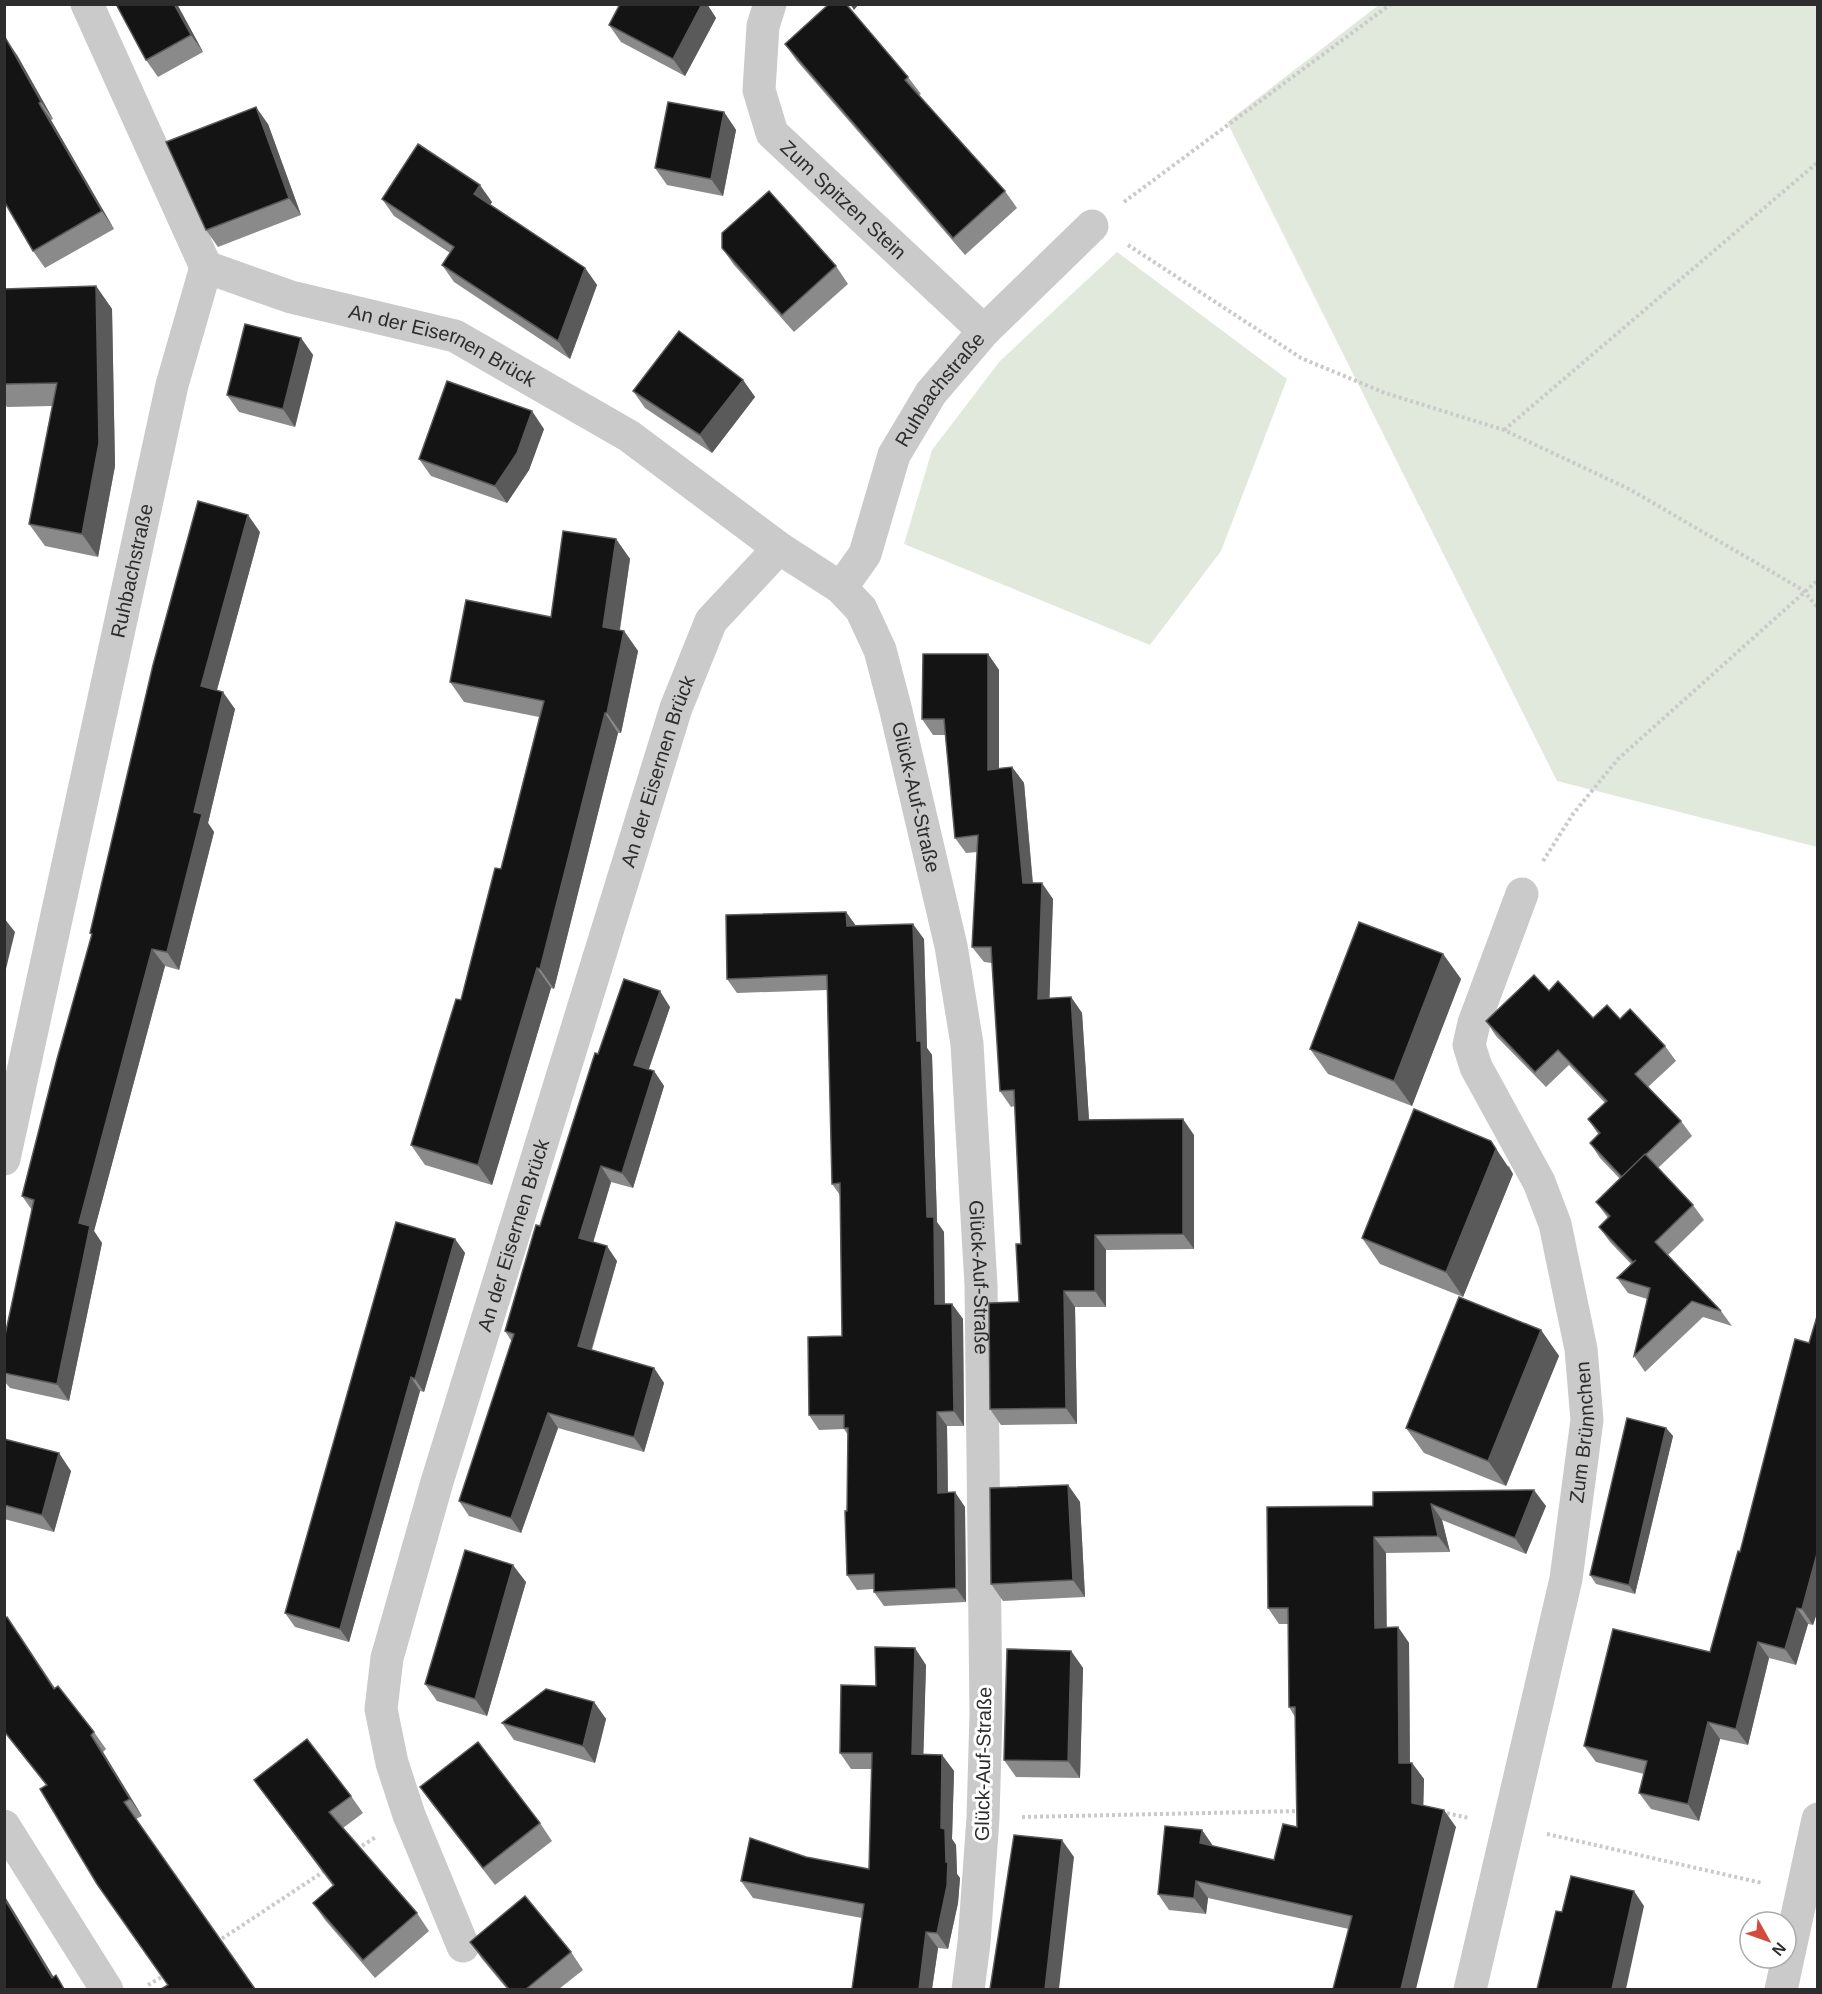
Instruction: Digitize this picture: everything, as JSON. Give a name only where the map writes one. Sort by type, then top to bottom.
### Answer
[{"type":"street","points":[[87,4],[206,267]]},
{"type":"street","name":"Zum Spitzen Stein","points":[[770,4],[763,26],[759,90],[772,133],[984,331]]},
{"type":"street","name":"Ruhbachstraße","points":[[841,588],[865,554],[894,455],[931,393],[984,331],[1092,226]]},
{"type":"street","name":"An der Eisernen Brück","points":[[206,267],[291,297],[455,336],[629,436],[779,548],[841,588]]},
{"type":"street","name":"Ruhbachstraße","points":[[4,1159],[172,385],[206,267]]},
{"type":"street","name":"An der Eisernen Brück","points":[[463,1946],[409,1815],[392,1763],[381,1709],[387,1658],[436,1482],[676,708],[711,621],[779,548]]},
{"type":"street","name":"Glück-Auf-Straße","points":[[841,588],[861,609],[880,650],[951,946],[967,1044],[981,1285],[986,1714],[983,1818],[974,1943],[968,1989]]},
{"type":"street","name":"Zum Brünnchen","points":[[1470,1989],[1566,1579],[1587,1420],[1581,1349],[1555,1224],[1539,1182],[1476,1067],[1469,1045],[1474,1023],[1522,894]]},
{"type":"street","points":[[1782,1989],[1818,1819]]},
{"type":"street","points":[[4,1826],[107,1989]]},
{"type":"path","points":[[1391,4],[1092,226],[1148,256],[1301,358],[1385,393],[1504,430],[1629,489],[1803,590],[1818,608]]},
{"type":"path","points":[[1504,430],[1818,162]]},
{"type":"path","points":[[1522,894],[1573,814],[1618,759],[1803,590],[1818,580]]},
{"type":"path","points":[[983,1818],[1302,1810]]},
{"type":"path","points":[[1433,1811],[1801,1892]]},
{"type":"path","points":[[349,1854],[409,1815]]},
{"type":"path","points":[[211,1946],[330,1868]]},
{"type":"path","points":[[140,1989],[170,1971]]},
{"type":"shaded area","points":[[1380,4],[1817,5],[1817,847],[1557,781],[1227,122]]},
{"type":"shaded area","points":[[1117,252],[1287,379],[1221,551],[1150,645],[904,544],[932,450],[1000,361]]},
{"type":"building","points":[[116,4],[174,4],[191,35],[146,60]]},
{"type":"building","points":[[620,4],[702,4],[673,59],[609,25]]},
{"type":"building","points":[[829,4],[846,4],[908,77],[905,80],[1005,191],[953,238],[785,44]]},
{"type":"building","points":[[5,37],[41,102],[39,103],[102,211],[33,251],[4,201]]},
{"type":"building","points":[[668,102],[724,112],[711,179],[655,168]]},
{"type":"building","points":[[256,107],[289,198],[206,230],[166,142]]},
{"type":"building","points":[[418,144],[480,185],[474,194],[585,268],[558,341],[442,265],[454,247],[382,199]]},
{"type":"building","points":[[769,191],[836,266],[782,315],[722,248],[722,233]]},
{"type":"building","points":[[96,286],[99,443],[82,534],[29,524],[57,383],[4,384],[4,289]]},
{"type":"building","points":[[245,324],[301,338],[283,409],[227,395]]},
{"type":"building","points":[[679,331],[743,380],[700,435],[633,391]]},
{"type":"building","points":[[447,381],[532,411],[517,453],[495,486],[419,459]]},
{"type":"building","points":[[198,501],[248,515],[201,686],[223,692],[194,812],[202,814],[167,952],[152,949],[79,1223],[90,1226],[57,1384],[4,1373],[4,1340],[34,1200],[22,1196],[92,934],[90,933],[153,665]]},
{"type":"building","points":[[563,531],[616,539],[603,627],[624,631],[607,713],[605,713],[540,969],[537,968],[478,1165],[411,1145],[456,999],[461,1000],[495,868],[501,869],[544,701],[450,682],[466,600],[551,617]]},
{"type":"building","points":[[923,654],[988,654],[988,770],[1012,767],[1023,883],[1042,883],[1038,999],[1071,997],[1079,1120],[1183,1119],[1183,1234],[1095,1235],[1095,1291],[1064,1291],[1066,1408],[990,1409],[989,1303],[1019,1302],[1016,1244],[1021,1244],[1014,1090],[1000,1091],[991,947],[972,947],[978,835],[955,838],[944,719],[922,719]]},
{"type":"building","points":[[846,912],[847,926],[913,924],[917,1041],[921,1041],[927,1217],[934,1217],[935,1304],[952,1304],[954,1411],[937,1412],[938,1493],[955,1492],[956,1588],[874,1592],[874,1574],[847,1575],[845,1511],[847,1511],[848,1428],[844,1428],[844,1415],[809,1415],[808,1337],[842,1336],[840,1183],[832,1184],[827,975],[727,979],[726,915]]},
{"type":"building","points":[[1359,922],[1443,954],[1394,1081],[1310,1049]]},
{"type":"building","points":[[1534,975],[1549,991],[1558,981],[1593,1018],[1607,1005],[1620,1019],[1630,1009],[1665,1046],[1635,1074],[1681,1121],[1622,1177],[1590,1143],[1600,1133],[1588,1119],[1607,1101],[1558,1050],[1535,1072],[1486,1021]]},
{"type":"building","points":[[624,979],[660,991],[634,1065],[654,1071],[622,1173],[601,1166],[579,1238],[607,1246],[578,1346],[654,1368],[634,1437],[548,1413],[511,1518],[459,1501],[514,1334],[505,1331],[536,1225],[540,1226],[595,1053],[598,1054]]},
{"type":"building","points":[[1414,1109],[1491,1141],[1496,1149],[1446,1272],[1362,1238]]},
{"type":"building","points":[[1645,1154],[1693,1205],[1655,1242],[1721,1311],[1692,1301],[1634,1356],[1650,1288],[1617,1278],[1636,1260],[1633,1262],[1599,1227],[1610,1216],[1596,1202]]},
{"type":"building","points":[[396,1222],[455,1239],[415,1379],[411,1377],[340,1629],[285,1613]]},
{"type":"building","points":[[1459,1297],[1541,1330],[1488,1461],[1406,1428]]},
{"type":"building","points":[[1818,1313],[1818,1550],[1802,1609],[1797,1608],[1785,1649],[1758,1642],[1736,1729],[1708,1722],[1688,1804],[1639,1793],[1647,1761],[1584,1746],[1613,1629],[1710,1652],[1738,1551],[1740,1552],[1795,1339],[1809,1343]]},
{"type":"building","points":[[1627,1418],[1666,1428],[1629,1585],[1590,1575]]},
{"type":"building","points":[[4,1439],[59,1453],[42,1515],[4,1505]]},
{"type":"building","points":[[1068,1485],[1073,1580],[991,1584],[990,1488]]},
{"type":"building","points":[[1534,1490],[1515,1538],[1431,1504],[1438,1536],[1374,1537],[1375,1628],[1398,1627],[1399,1763],[1412,1763],[1412,1803],[1444,1810],[1401,1989],[1333,1989],[1352,1916],[1196,1881],[1194,1898],[1158,1894],[1165,1826],[1202,1830],[1200,1843],[1274,1860],[1283,1824],[1297,1827],[1295,1707],[1289,1707],[1288,1608],[1268,1608],[1267,1507],[1373,1506],[1373,1492]]},
{"type":"building","points":[[465,1550],[513,1565],[475,1699],[425,1684]]},
{"type":"building","points":[[7,1617],[54,1689],[58,1686],[94,1732],[91,1735],[130,1799],[124,1802],[255,1989],[161,1989],[168,1985],[97,1884],[40,1789],[47,1785],[4,1731],[4,1619]]},
{"type":"building","points":[[875,1647],[915,1648],[912,1754],[942,1755],[941,1828],[945,1829],[946,1862],[948,1862],[947,1886],[937,1933],[926,1932],[919,1989],[852,1989],[864,1904],[741,1881],[750,1838],[806,1857],[869,1869],[872,1753],[840,1753],[841,1685],[876,1686]]},
{"type":"building","points":[[1007,1649],[1071,1651],[1068,1761],[1004,1760]]},
{"type":"building","points":[[546,1689],[594,1702],[583,1746],[502,1723]]},
{"type":"building","points":[[307,1739],[351,1796],[329,1812],[417,1913],[363,1960],[313,1903],[334,1885],[254,1780]]},
{"type":"building","points":[[478,1742],[540,1823],[483,1868],[420,1787]]},
{"type":"building","points":[[1014,1835],[1062,1840],[1045,1989],[990,1989]]},
{"type":"building","points":[[1571,1876],[1634,1891],[1612,1989],[1537,1989],[1556,1911],[1562,1912]]},
{"type":"building","points":[[525,1896],[571,1952],[526,1989],[509,1989],[470,1942]]},
{"type":"building","points":[[4,1898],[52,1978],[56,1975],[64,1989],[4,1989]]}]
